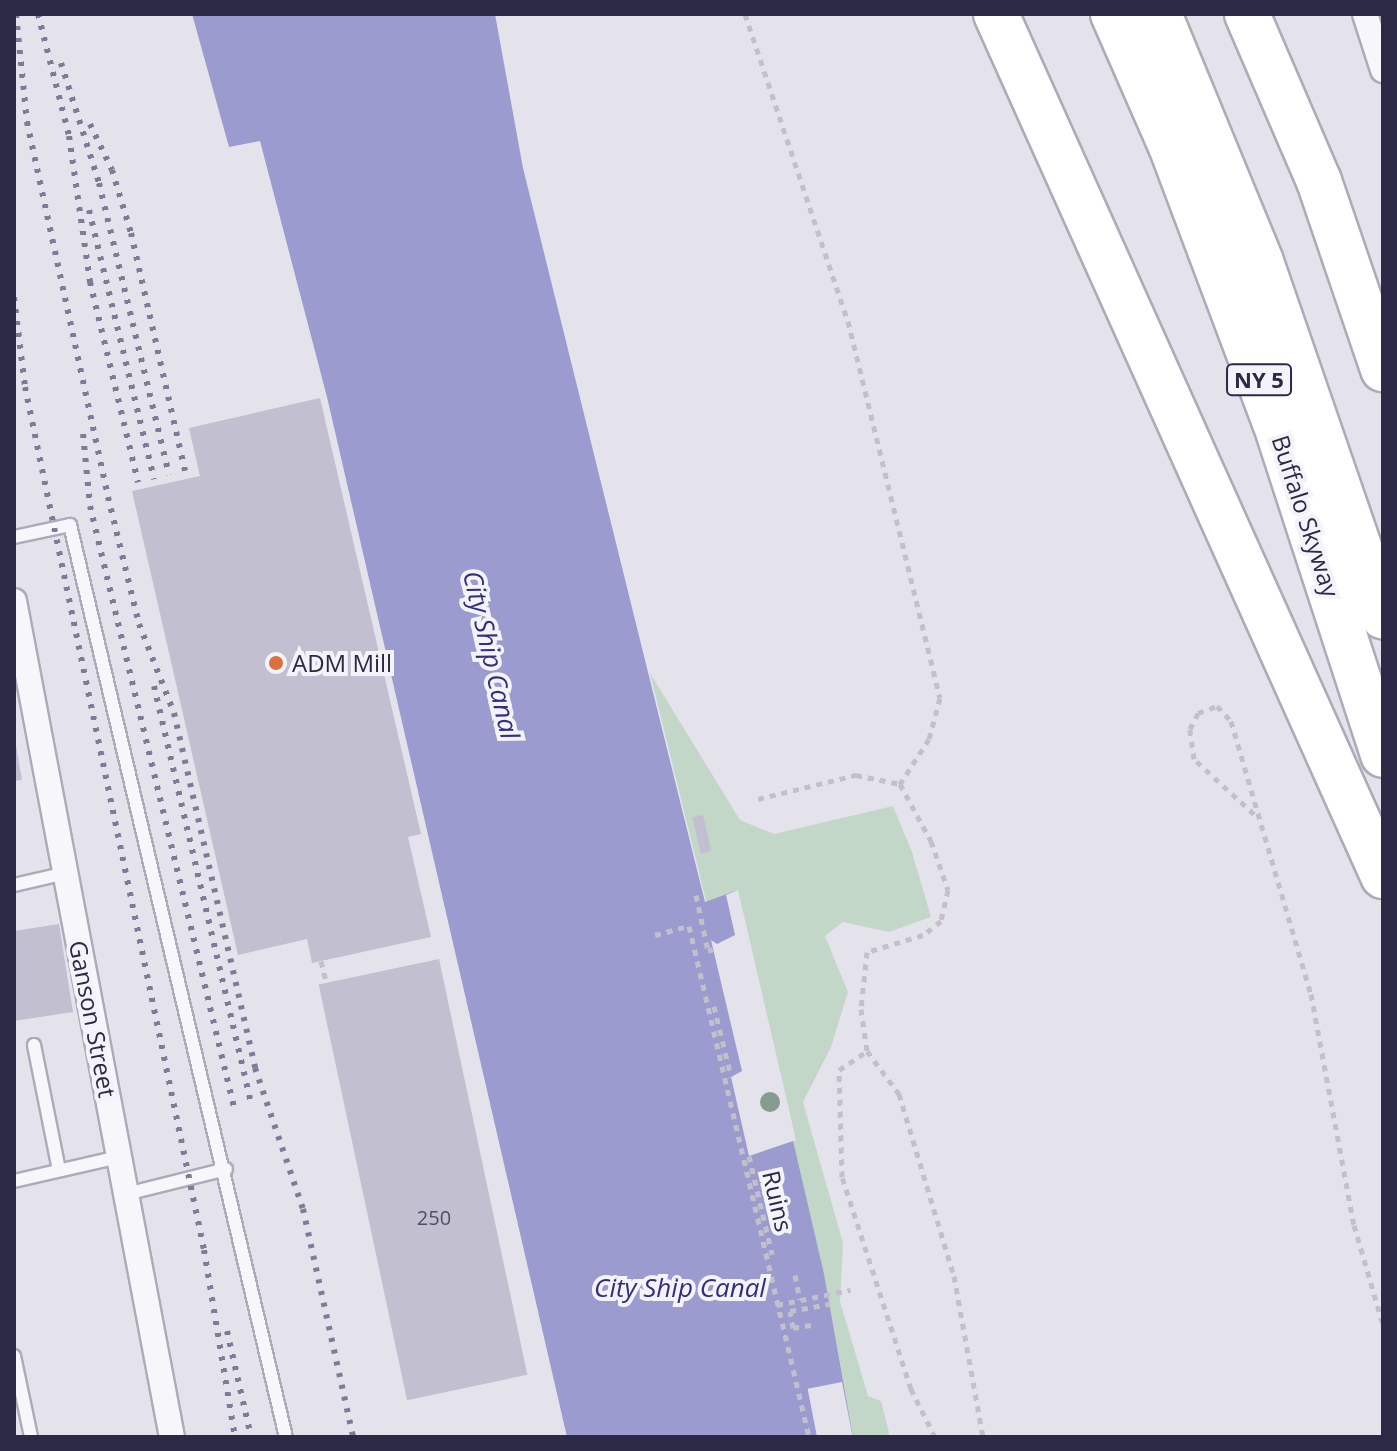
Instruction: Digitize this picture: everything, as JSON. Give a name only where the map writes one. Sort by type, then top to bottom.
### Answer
[{"type":"highway","points":[[996,14],[1383,876]]},
{"type":"highway","name":"Buffalo Skyway","points":[[1113,14],[1171,146],[1275,422],[1383,755]]},
{"type":"highway","name":"Buffalo Skyway","points":[[1159,14],[1261,262],[1383,617]]},
{"type":"highway","points":[[1247,14],[1319,181],[1383,369]]},
{"type":"street","points":[[1365,14],[1383,70]]},
{"type":"street","name":"Ganson Street","points":[[14,601],[172,1437]]},
{"type":"lane","points":[[14,537],[70,525],[173,972],[226,1169],[286,1437]]},
{"type":"lane","points":[[14,885],[66,873]]},
{"type":"lane","points":[[34,1045],[59,1170]]},
{"type":"lane","points":[[14,1181],[119,1157]]},
{"type":"lane","points":[[126,1194],[226,1169]]},
{"type":"lane","points":[[14,1356],[31,1437]]},
{"type":"path","points":[[745,14],[848,321],[940,698],[929,739],[900,784]]},
{"type":"path","points":[[1254,814],[1194,759],[1190,729],[1198,713],[1217,706],[1231,721],[1254,814],[1311,994],[1354,1225],[1383,1325]]},
{"type":"path","points":[[758,799],[856,775],[900,784],[931,841],[948,890],[941,921],[923,935],[867,952],[861,1009],[867,1051],[899,1094],[949,1261],[983,1437]]},
{"type":"path","points":[[696,895],[708,951],[713,949]]},
{"type":"path","points":[[655,935],[689,926],[809,1437]]},
{"type":"path","points":[[321,961],[345,1058]]},
{"type":"path","points":[[714,1006],[731,1077]]},
{"type":"path","points":[[867,1051],[839,1070],[842,1177],[911,1389],[935,1437]]},
{"type":"path","name":"Ruins","points":[[749,1156],[772,1254]]},
{"type":"path","points":[[795,1275],[800,1300]]},
{"type":"path","points":[[777,1305],[850,1290]]},
{"type":"path","points":[[811,1325],[793,1328],[790,1311],[829,1304]]},
{"type":"green space","points":[[650,673],[740,820],[774,834],[893,806],[912,852],[931,917],[889,932],[843,922],[825,936],[848,992],[831,1047],[803,1102],[843,1243],[840,1301],[868,1396],[881,1401],[890,1437],[838,1437]]},
{"type":"water","name":"City Ship Canal","points":[[192,14],[495,14],[523,168],[705,902],[735,891],[824,1274],[853,1437],[567,1437],[327,397],[260,141],[229,147]]},
{"type":"pier","points":[[738,890],[796,1140],[749,1156],[731,1077],[742,1071],[711,940],[717,944],[735,935],[726,895]]},
{"type":"pier","points":[[842,1382],[853,1437],[817,1437],[808,1389]]},
{"type":"building","name":"ADM Mill","points":[[320,398],[421,834],[408,837],[431,937],[312,963],[307,939],[238,955],[132,491],[200,476],[189,428]]},
{"type":"building","points":[[14,734],[22,780],[14,781]]},
{"type":"building","points":[[703,815],[711,851],[701,854],[692,817]]},
{"type":"building","points":[[59,924],[73,1012],[14,1021],[14,931]]},
{"type":"building","points":[[439,959],[527,1375],[407,1400],[319,985]]},
{"type":"railway","points":[[16,14],[27,122],[108,497],[139,624],[174,713],[255,1068],[303,1209],[353,1437]]},
{"type":"railway","points":[[38,14],[69,136],[90,282],[138,482]]},
{"type":"railway","points":[[61,63],[99,183],[169,475]]},
{"type":"railway","points":[[90,124],[112,170],[131,233],[185,471]]},
{"type":"railway","points":[[89,210],[154,479]]},
{"type":"railway","points":[[14,297],[25,387],[204,1250],[235,1437]]},
{"type":"railway","points":[[83,434],[90,506],[234,1107]]},
{"type":"railway","points":[[154,686],[251,1104]]},
{"type":"railway","points":[[227,1331],[251,1437]]},
{"type":"place","name":"ADM Mill","points":[[276,663]]}]
